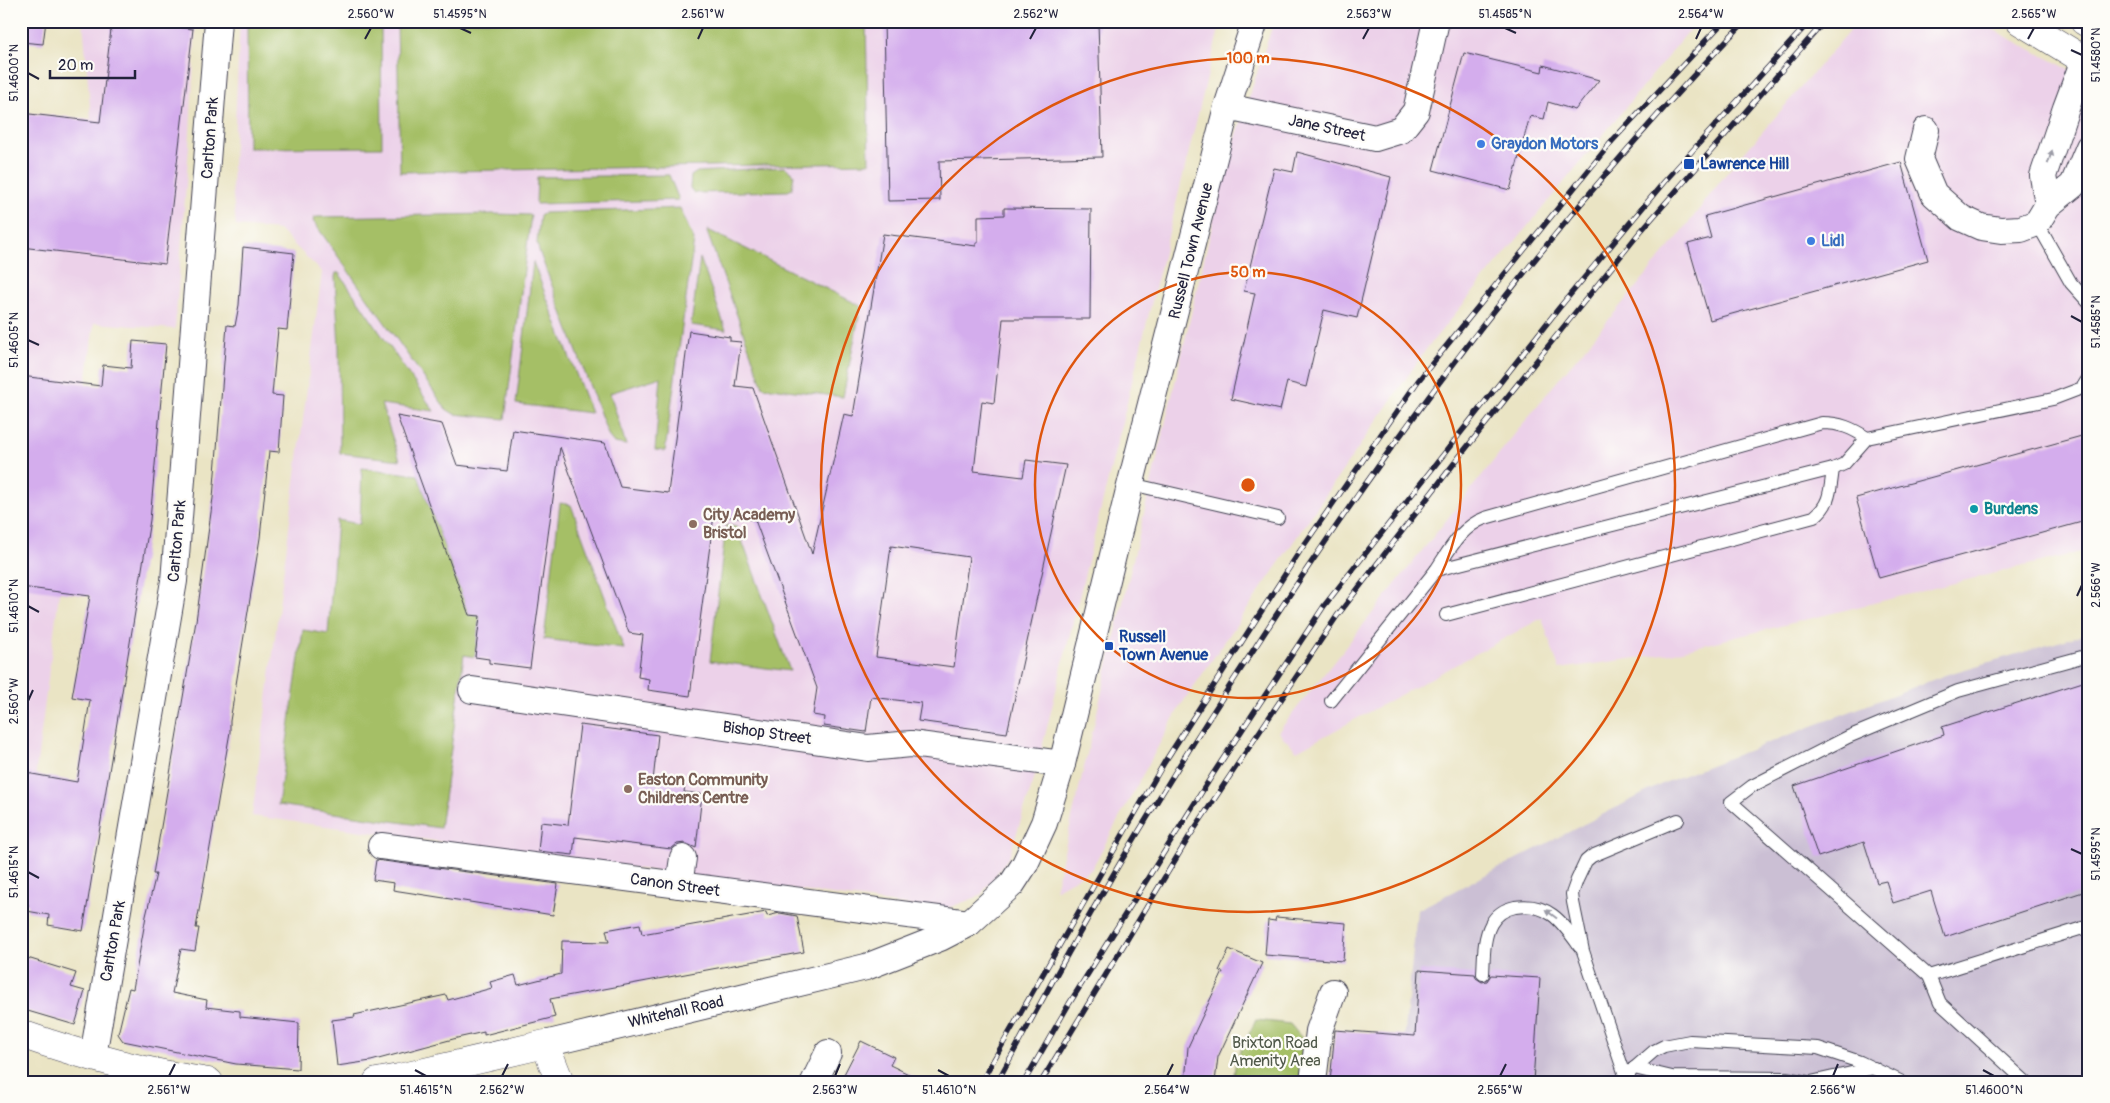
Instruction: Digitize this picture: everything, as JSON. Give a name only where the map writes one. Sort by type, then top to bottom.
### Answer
[{"type":"main road","points":[[2020,21],[2087,58]]},
{"type":"main road","points":[[2084,21],[2089,24]]},
{"type":"main road","points":[[23,1040],[184,1078],[209,1082]]},
{"type":"main road","points":[[545,1044],[560,1082]]},
{"type":"main road","name":"Whitehall Road","points":[[377,1082],[545,1044]]},
{"type":"street","name":"Carlton Park","points":[[93,1056],[174,581],[218,21]]},
{"type":"street","name":"Russell Town Avenue","points":[[969,923],[1012,884],[1025,864],[1044,823],[1062,764],[1227,108],[1254,21]]},
{"type":"street","name":"Jane Street","points":[[1227,108],[1375,138],[1401,130],[1416,111],[1436,21]]},
{"type":"street","points":[[2043,214],[2044,176],[2087,58]]},
{"type":"street","points":[[1926,130],[1918,159],[1934,194],[1961,218],[1981,228],[2021,229],[2043,214],[2072,185],[2089,148]]},
{"type":"street","name":"Bishop Street","points":[[472,690],[868,748],[911,744],[1062,764]]},
{"type":"street","name":"Canon Street","points":[[381,846],[969,923]]},
{"type":"street","points":[[678,885],[683,858]]},
{"type":"street","name":"Whitehall Road","points":[[545,1044],[866,967],[940,938],[969,923]]},
{"type":"street","points":[[1313,1082],[1319,1031],[1333,992]]},
{"type":"street","points":[[814,1082],[828,1053]]},
{"type":"lane","points":[[2043,214],[2071,283],[2088,302]]},
{"type":"lane","points":[[1436,570],[1833,469],[1849,460],[1868,438],[2053,399],[2082,388],[2089,377]]},
{"type":"lane","points":[[1331,701],[1436,570],[1461,533],[1472,522],[1822,423],[1838,423],[1852,428],[1868,438]]},
{"type":"lane","points":[[1446,615],[1814,518],[1823,510],[1828,498],[1833,469]]},
{"type":"lane","points":[[1131,484],[1278,518]]},
{"type":"lane","points":[[2026,1082],[1940,1003],[1929,976],[1731,802],[1752,786],[1848,737],[1958,692],[2089,656]]},
{"type":"lane","points":[[1628,1076],[1583,951],[1572,894],[1586,861],[1592,856],[1678,820]]},
{"type":"lane","points":[[1483,974],[1484,947],[1491,924],[1496,917],[1512,908],[1535,906],[1548,911],[1565,926],[1583,951]]},
{"type":"lane","points":[[1929,976],[2089,926]]},
{"type":"lane","points":[[1628,1076],[1654,1051],[1664,1046],[1690,1041],[1818,1048],[1842,1054],[1902,1082]]},
{"type":"lane","points":[[1811,1082],[1874,1068]]},
{"type":"lane","points":[[1628,1076],[1786,1078],[1807,1082]]},
{"type":"shaded area","points":[[83,21],[196,21],[190,132],[175,329],[94,323],[27,841],[21,841],[21,112],[91,119]]},
{"type":"shaded area","name":"City Academy Bristol","points":[[240,21],[1221,21],[1035,776],[1009,857],[980,896],[942,910],[252,816],[322,272],[279,230],[236,226],[232,186]]},
{"type":"shaded area","points":[[1274,21],[1697,21],[1427,348],[1179,708],[1091,870],[1055,890],[1225,171]]},
{"type":"shaded area","points":[[1858,21],[1977,21],[2089,80],[2089,550],[1671,653],[1559,669],[1542,618],[1297,751],[1278,732],[1549,391],[1678,237],[1726,174]]},
{"type":"shaded area","points":[[2089,633],[2089,1082],[1400,1082],[1417,910],[1664,783],[1948,674]]},
{"type":"green space","points":[[247,21],[381,21],[382,147],[248,148]]},
{"type":"green space","points":[[397,21],[866,21],[869,163],[400,172]]},
{"type":"green space","points":[[785,167],[794,174],[792,189],[788,191],[694,193],[690,188],[691,176],[697,172]]},
{"type":"green space","points":[[669,175],[679,200],[536,204],[537,177]]},
{"type":"green space","points":[[680,208],[694,240],[665,451],[655,450],[661,377],[610,393],[626,445],[614,443],[609,437],[539,251],[537,243],[540,215],[544,213]]},
{"type":"green space","points":[[531,215],[505,419],[454,414],[446,409],[313,221],[317,217]]},
{"type":"green space","points":[[708,230],[861,306],[843,397],[763,387],[707,232]]},
{"type":"green space","points":[[700,258],[726,330],[691,325]]},
{"type":"green space","points":[[533,262],[591,413],[516,404]]},
{"type":"green space","points":[[336,273],[339,273],[434,411],[381,404],[400,460],[340,453]]},
{"type":"green space","points":[[362,468],[418,475],[469,614],[480,616],[475,657],[464,655],[440,828],[278,805],[303,630],[328,634],[337,520],[360,524]]},
{"type":"green space","points":[[560,503],[571,505],[624,649],[544,639]]},
{"type":"green space","points":[[726,525],[737,527],[790,671],[710,661]]},
{"type":"green space","name":"Brixton Road Amenity Area","points":[[1256,1020],[1290,1024],[1306,1043],[1302,1082],[1233,1082],[1236,1060]]},
{"type":"building","points":[[21,21],[46,21],[43,44],[21,42]]},
{"type":"building","points":[[112,21],[130,21],[193,29],[165,264],[21,247],[21,113],[100,122]]},
{"type":"building","points":[[884,21],[1098,21],[1102,157],[939,161],[940,200],[888,201]]},
{"type":"building","name":"Graydon Motors","points":[[1464,53],[1542,72],[1543,65],[1599,80],[1575,110],[1548,102],[1544,119],[1530,116],[1510,190],[1433,170]]},
{"type":"building","points":[[1297,152],[1391,177],[1357,318],[1324,310],[1306,387],[1287,382],[1280,410],[1231,399],[1255,293],[1244,291],[1274,168],[1293,172]]},
{"type":"building","name":"Lidl","points":[[1901,162],[1928,260],[1710,320],[1688,244],[1711,238],[1705,216]]},
{"type":"building","points":[[1004,208],[1091,209],[1090,319],[1003,319],[994,403],[982,401],[974,471],[1023,477],[1026,460],[1066,465],[1007,733],[918,721],[921,703],[871,697],[866,732],[824,726],[825,717],[813,715],[817,688],[755,520],[714,515],[690,696],[648,690],[649,679],[638,677],[643,635],[629,633],[560,447],[530,668],[489,663],[489,659],[475,657],[480,616],[469,615],[397,416],[442,424],[457,465],[507,471],[513,430],[605,443],[620,487],[668,493],[689,331],[730,337],[730,341],[741,342],[735,386],[753,388],[812,554],[844,414],[853,416],[883,234],[976,246],[976,243],[978,243],[978,216],[1004,215]],"holes":[[[891,546],[969,557],[954,667],[876,657]]]},
{"type":"building","points":[[243,247],[294,253],[287,330],[278,329],[272,395],[283,396],[279,452],[269,451],[260,538],[230,721],[230,732],[196,928],[199,928],[195,951],[181,949],[172,993],[207,1000],[206,1007],[240,1011],[240,1017],[299,1023],[298,1069],[236,1064],[123,1041],[118,1034],[129,988],[133,989],[146,916],[156,874],[153,874],[196,621],[213,498],[227,325],[235,326],[239,305]]},
{"type":"building","points":[[133,341],[166,344],[150,520],[83,931],[48,925],[49,915],[27,911],[28,904],[21,904],[21,772],[77,782],[90,700],[72,697],[90,596],[21,587],[21,376],[101,386],[103,365],[131,368]]},
{"type":"building","name":"Burdens","points":[[2089,434],[2089,520],[1879,578],[1856,498]]},
{"type":"building","points":[[2089,680],[2089,890],[1945,937],[1931,891],[1893,903],[1886,881],[1877,883],[1864,842],[1818,857],[1794,786],[1944,735],[1942,727]]},
{"type":"building","name":"Easton Community Childrens Centre","points":[[580,725],[658,735],[653,781],[685,785],[684,792],[702,794],[696,848],[685,843],[677,844],[671,849],[575,837],[573,855],[538,851],[541,822],[568,825]]},
{"type":"building","points":[[376,860],[558,884],[553,915],[393,890],[394,883],[373,880]]},
{"type":"building","points":[[766,912],[767,916],[780,913],[797,916],[804,952],[550,999],[555,1017],[484,1035],[484,1032],[457,1038],[371,1061],[337,1066],[332,1020],[355,1017],[354,1015],[446,995],[448,1000],[492,988],[490,982],[515,975],[518,985],[561,974],[562,941],[609,942],[606,930],[640,924],[642,934]]},
{"type":"building","points":[[1276,917],[1346,923],[1343,961],[1265,955],[1268,920],[1275,921]]},
{"type":"building","points":[[1229,949],[1262,963],[1218,1057],[1215,1082],[1185,1082],[1188,1047],[1223,972],[1219,971]]},
{"type":"building","points":[[21,956],[76,973],[71,987],[85,991],[75,1025],[21,1009]]},
{"type":"building","points":[[1419,970],[1475,974],[1476,978],[1482,982],[1487,981],[1491,975],[1540,978],[1533,1082],[1330,1082],[1335,1030],[1415,1036]]},
{"type":"building","points":[[861,1041],[894,1057],[890,1065],[925,1082],[840,1082]]},
{"type":"railway","points":[[981,1082],[1164,763],[1300,551],[1418,381],[1613,140],[1724,21]]},
{"type":"railway","points":[[997,1082],[1086,922],[1155,804],[1254,649],[1366,483],[1484,323],[1547,245],[1677,94],[1745,21]]},
{"type":"railway","points":[[1024,1082],[1069,1004],[1213,774],[1324,606],[1559,308],[1664,182],[1810,21]]},
{"type":"railway","points":[[1041,1082],[1189,837],[1337,616],[1459,457],[1640,232],[1825,21]]},
{"type":"place","name":"Graydon Motors","points":[[1481,144]]},
{"type":"place","name":"Lawrence Hill","points":[[1689,164]]},
{"type":"place","name":"Lidl","points":[[1811,241]]},
{"type":"place","name":"Burdens","points":[[1974,509]]},
{"type":"place","name":"City Academy Bristol","points":[[693,524]]},
{"type":"place","name":"Russell Town Avenue","points":[[1109,646]]},
{"type":"place","name":"Easton Community Childrens Centre","points":[[628,789]]}]
